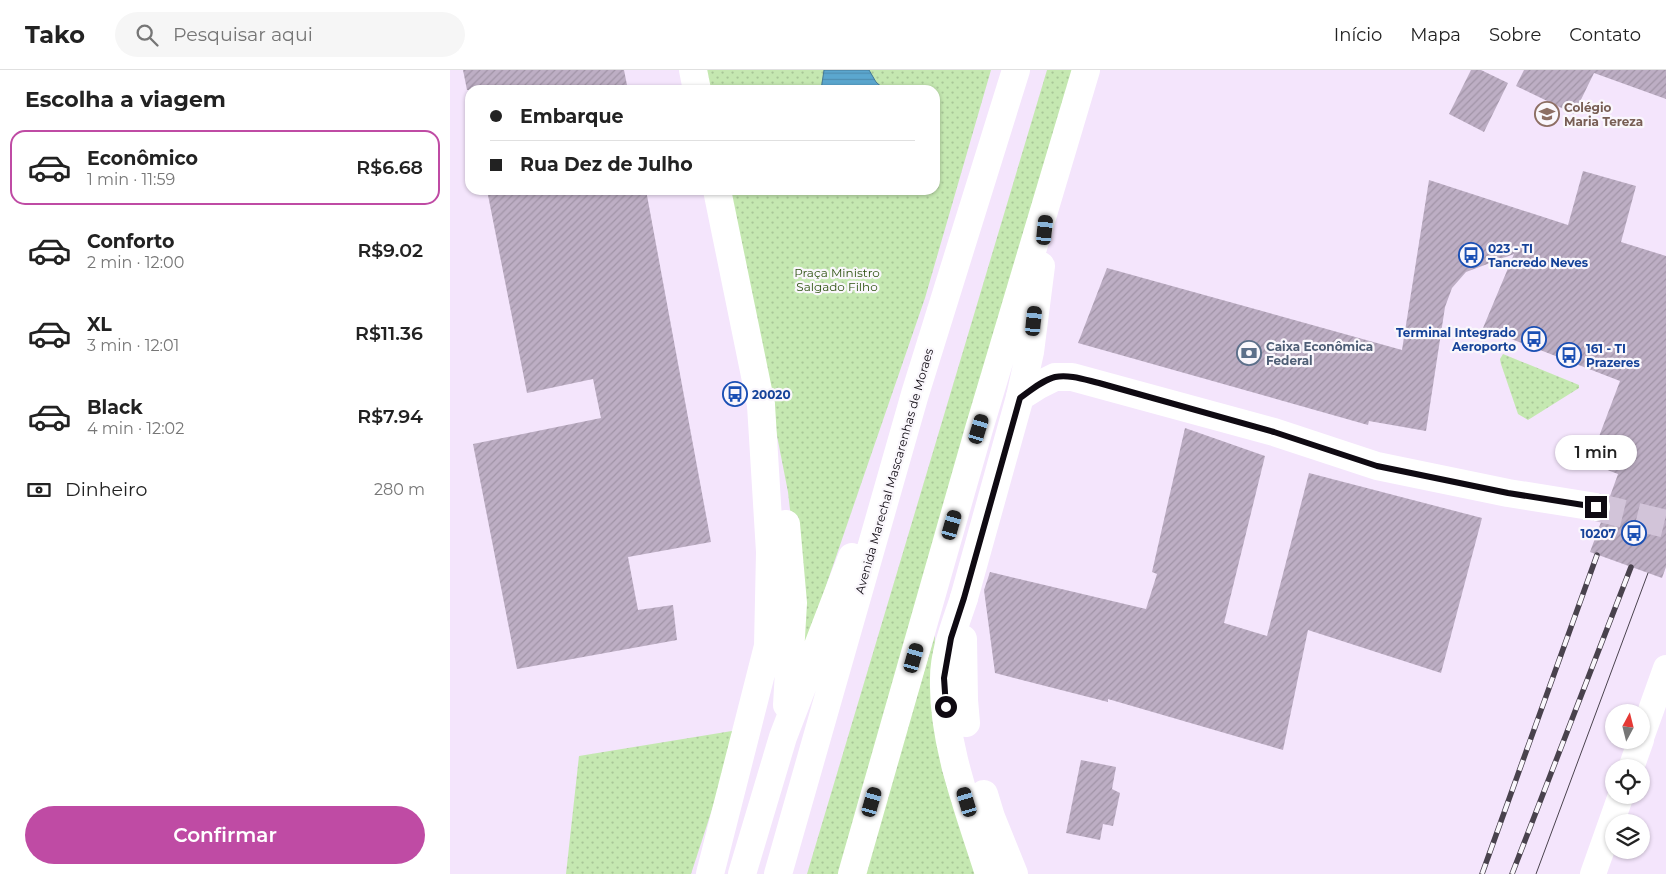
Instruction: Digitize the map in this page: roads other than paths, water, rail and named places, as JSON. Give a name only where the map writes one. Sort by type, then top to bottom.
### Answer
[{"type":"main road","points":[[693,70],[696,85]]},
{"type":"main road","name":"Avenida Marechal Mascarenhas de Moraes","points":[[778,874],[916,394],[1016,70]]},
{"type":"main road","points":[[852,874],[979,429],[1086,70]]},
{"type":"main road","points":[[718,195],[761,405],[777,470],[783,509],[793,603],[784,734]]},
{"type":"main road","points":[[989,874],[951,751],[944,678],[951,638],[1020,398],[1030,352],[1048,196]]},
{"type":"main road","points":[[1020,398],[1039,384],[1055,377],[1072,377],[1274,432],[1377,466],[1508,493],[1596,507]]},
{"type":"main road","points":[[742,874],[784,734],[916,394]]},
{"type":"main road","points":[[710,874],[768,646],[770,552],[761,405]]},
{"type":"main road","points":[[964,598],[964,700],[968,741],[991,817],[1014,874]]},
{"type":"street","points":[[1650,728],[1666,668]]},
{"type":"street","points":[[1593,874],[1618,804]]},
{"type":"water","points":[[824,70],[869,70],[879,85],[822,85]]},
{"type":"tunnel","points":[[1596,507],[1666,524]]},
{"type":"tram line","points":[[1536,874],[1648,573]]},
{"type":"railway","points":[[1482,874],[1597,555]]},
{"type":"railway","points":[[1512,874],[1631,567]]},
{"type":"place","name":"Colégio Maria Tereza","points":[[1547,114]]},
{"type":"place","name":"023 - TI Tancredo Neves","points":[[1471,255]]},
{"type":"place","name":"Terminal Integrado Aeroporto","points":[[1534,339]]},
{"type":"place","name":"Caixa Econômica Federal","points":[[1249,353]]},
{"type":"place","name":"161 - TI Prazeres","points":[[1569,355]]},
{"type":"place","name":"20020","points":[[735,394]]},
{"type":"place","name":"10207","points":[[1634,533]]},
{"type":"park label","name":"Praça Ministro Salgado Filho","points":[[837,279]]}]
